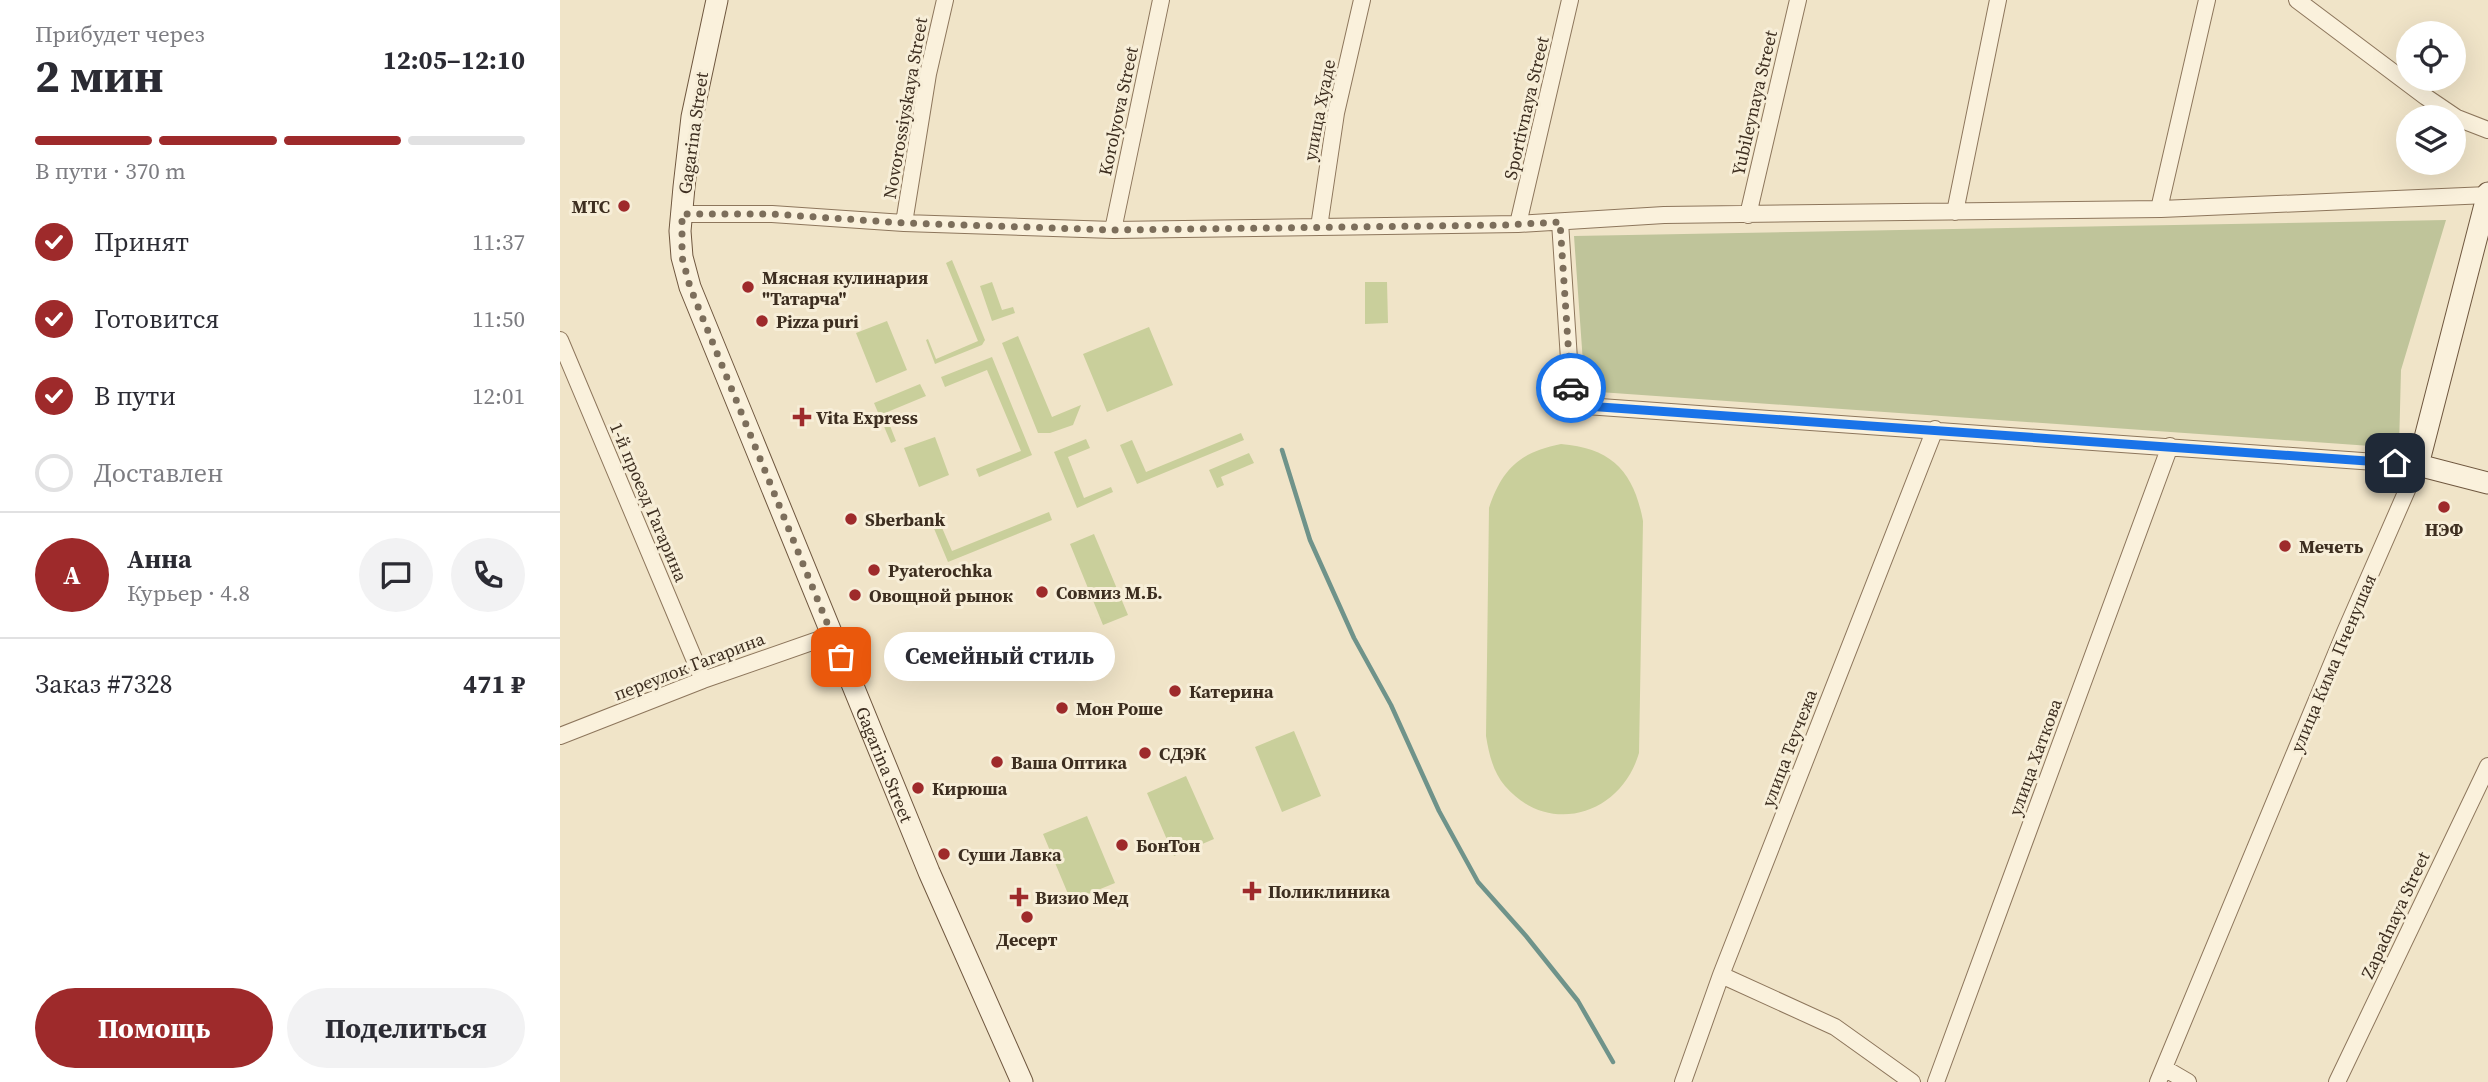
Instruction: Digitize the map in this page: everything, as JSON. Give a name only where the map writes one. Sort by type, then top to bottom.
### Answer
[{"type":"street","name":"Gagarina Street","points":[[717,0],[692,117],[682,214],[682,257],[690,287],[929,872],[1022,1082]]},
{"type":"street","name":"Novorossiyskaya Street","points":[[904,223],[928,74],[945,0]]},
{"type":"street","name":"Korolyova Street","points":[[1113,230],[1161,0]]},
{"type":"street","name":"улица Хуаде","points":[[1319,227],[1336,113],[1362,0]]},
{"type":"street","name":"Sportivnaya Street","points":[[1518,224],[1570,0]]},
{"type":"street","name":"Yubileynaya Street","points":[[1748,215],[1798,0]]},
{"type":"street","points":[[1955,212],[1998,0]]},
{"type":"street","points":[[2159,209],[2207,0]]},
{"type":"street","points":[[2297,0],[2436,104],[2457,118],[2488,130]]},
{"type":"street","points":[[682,214],[772,214],[904,223],[1113,230],[1518,224],[1664,215],[2159,209],[2488,194]]},
{"type":"street","name":"улица Кима Пченушая","points":[[2161,1075],[2418,465],[2488,194]]},
{"type":"street","points":[[1560,222],[1572,405],[2418,465],[2488,483]]},
{"type":"street","name":"1-й проезд Гагарина","points":[[560,340],[703,680]]},
{"type":"street","name":"улица Теучежа","points":[[1683,1082],[1721,975],[1935,429]]},
{"type":"street","name":"улица Хаткова","points":[[1936,1082],[2170,446]]},
{"type":"street","name":"переулок Гагарина","points":[[560,737],[703,680],[832,635]]},
{"type":"street","name":"Zapadnaya Street","points":[[2337,1082],[2488,765]]},
{"type":"street","points":[[1721,975],[1835,1027],[1912,1082]]},
{"type":"street","points":[[2161,1075],[2188,1082]]},
{"type":"green space","points":[[2446,220],[2401,370],[2399,448],[1585,391],[1574,236]]},
{"type":"green space","points":[[952,260],[985,340],[982,345],[935,364],[926,340],[928,339],[936,359],[978,341],[946,263]]},
{"type":"green space","points":[[992,282],[1002,310],[1013,307],[1015,313],[992,321],[980,286]]},
{"type":"green space","points":[[1365,282],[1387,282],[1388,323],[1365,324]]},
{"type":"green space","points":[[887,321],[907,370],[876,383],[856,333]]},
{"type":"green space","points":[[1149,327],[1173,385],[1107,412],[1083,354]]},
{"type":"green space","points":[[1018,336],[1052,417],[1081,405],[1073,425],[1050,433],[1038,433],[1002,343]]},
{"type":"green space","points":[[992,357],[1032,455],[979,477],[976,469],[1021,451],[987,370],[945,387],[941,377]]},
{"type":"green space","points":[[920,384],[926,396],[885,413],[896,441],[891,443],[874,403]]},
{"type":"green space","points":[[1241,433],[1244,440],[1137,484],[1120,445],[1132,440],[1146,472]]},
{"type":"green space","points":[[935,437],[949,475],[919,487],[904,448]]},
{"type":"green space","points":[[1086,439],[1090,448],[1068,457],[1084,498],[1111,487],[1113,492],[1077,508],[1054,452]]},
{"type":"green space","points":[[1561,444],[1594,451],[1618,466],[1634,489],[1643,521],[1639,753],[1630,774],[1617,791],[1600,804],[1582,812],[1562,814],[1542,811],[1523,802],[1505,786],[1490,756],[1486,736],[1489,508],[1500,483],[1515,464],[1534,452]]},
{"type":"green space","points":[[1249,453],[1254,463],[1221,477],[1224,485],[1217,488],[1209,470]]},
{"type":"green space","points":[[1049,512],[1052,520],[948,562],[930,519],[937,516],[952,551]]},
{"type":"green space","points":[[1094,534],[1128,615],[1103,625],[1070,544]]},
{"type":"green space","points":[[1294,731],[1321,796],[1282,812],[1255,747]]},
{"type":"green space","points":[[1186,776],[1214,839],[1174,856],[1147,793]]},
{"type":"green space","points":[[1087,816],[1115,883],[1071,901],[1043,834]]},
{"type":"waterway","points":[[1282,450],[1310,540],[1354,638],[1391,705],[1439,811],[1478,882],[1578,1001],[1613,1062]]},
{"type":"way so far","points":[[841,657],[690,287],[682,257],[682,214],[772,214],[904,223],[1113,230],[1560,222],[1571,388]]},
{"type":"place","name":"МТС","points":[[624,206]]},
{"type":"place","name":"Мясная кулинария \"Татарча\"","points":[[748,287]]},
{"type":"place","name":"Pizza puri","points":[[762,321]]},
{"type":"place","name":"Vita Express","points":[[802,417]]},
{"type":"place","name":"НЭФ","points":[[2444,507]]},
{"type":"place","name":"Sberbank","points":[[851,519]]},
{"type":"place","name":"Мечеть","points":[[2285,546]]},
{"type":"place","name":"Pyaterochka","points":[[874,570]]},
{"type":"place","name":"Совмиз М.Б.","points":[[1042,592]]},
{"type":"place","name":"Овощной рынок","points":[[855,595]]},
{"type":"place","name":"Семейный стиль","points":[[841,657]]},
{"type":"place","name":"Катерина","points":[[1175,691]]},
{"type":"place","name":"Мон Роше","points":[[1062,708]]},
{"type":"place","name":"СДЭК","points":[[1145,753]]},
{"type":"place","name":"Ваша Оптика","points":[[997,762]]},
{"type":"place","name":"Кирюша","points":[[918,788]]},
{"type":"place","name":"БонТон","points":[[1122,845]]},
{"type":"place","name":"Суши Лавка","points":[[944,854]]},
{"type":"place","name":"Поликлиника","points":[[1252,891]]},
{"type":"place","name":"Визио Мед","points":[[1019,897]]},
{"type":"place","name":"Десерт","points":[[1027,917]]},
{"type":"route","points":[[1571,388],[1572,405],[2395,463]]}]
